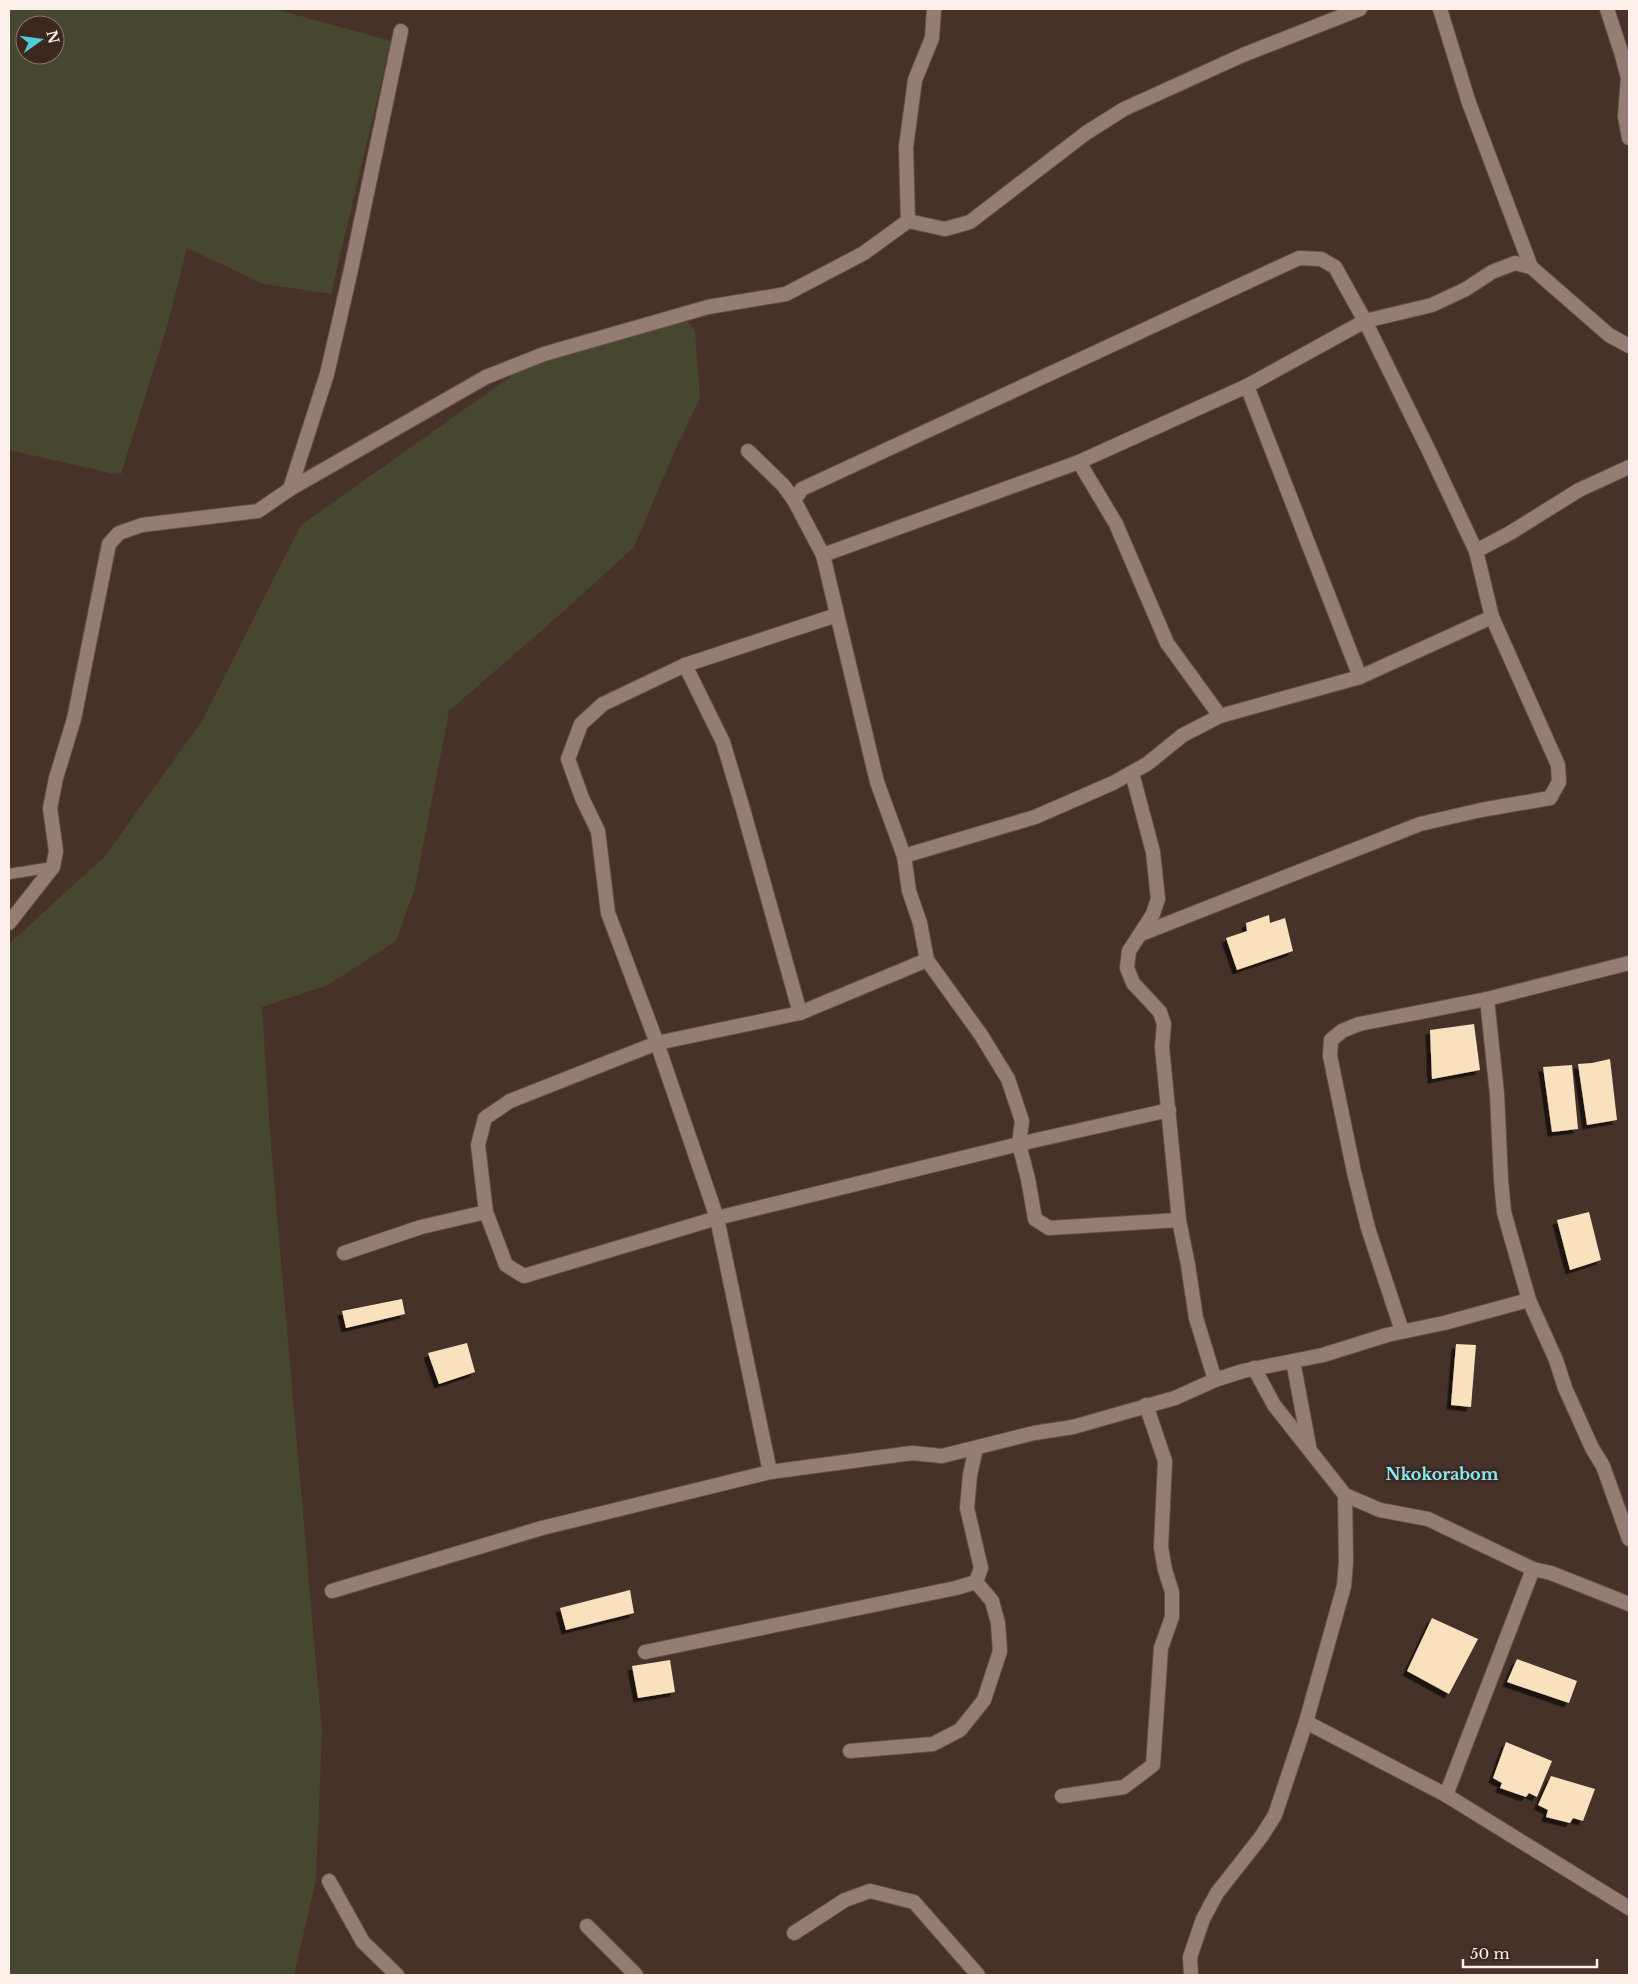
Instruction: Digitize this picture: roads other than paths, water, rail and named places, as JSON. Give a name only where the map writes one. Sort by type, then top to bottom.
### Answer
[{"type":"street","points":[[908,221],[906,147],[915,80],[932,38],[934,9]]},
{"type":"street","points":[[9,923],[53,867],[56,851],[50,808],[56,778],[74,719],[109,544],[119,533],[142,525],[258,511],[290,489],[486,376],[544,354],[708,307],[786,294],[864,253],[908,221],[945,229],[970,222],[1086,133],[1124,109],[1243,55],[1360,9]]},
{"type":"street","points":[[1440,9],[1469,103],[1531,267]]},
{"type":"street","points":[[1607,9],[1628,78],[1625,116],[1629,138]]},
{"type":"street","points":[[290,489],[327,374],[401,31]]},
{"type":"street","points":[[794,500],[802,489],[1299,258],[1321,259],[1335,266],[1365,321],[1476,551],[1492,617],[1558,765],[1560,782],[1550,798],[1481,810],[1420,824],[1141,934]]},
{"type":"street","points":[[822,555],[1079,462],[1247,386],[1365,321],[1432,305],[1466,289],[1492,272],[1515,263],[1531,267],[1609,336],[1629,346]]},
{"type":"street","points":[[1247,386],[1360,677]]},
{"type":"street","points":[[748,451],[783,485],[794,500],[822,555],[877,782],[904,856],[909,891],[920,923],[928,960],[981,1035],[1008,1079],[1022,1121],[1019,1144],[1035,1219],[1049,1228],[1179,1220]]},
{"type":"street","points":[[1079,462],[1116,524],[1168,643],[1220,716]]},
{"type":"street","points":[[1476,551],[1510,533],[1579,490],[1629,467]]},
{"type":"street","points":[[770,1472],[717,1218],[657,1043],[608,913],[598,831],[582,798],[568,759],[581,724],[603,704],[685,665],[837,615]]},
{"type":"street","points":[[904,856],[1035,817],[1113,783],[1147,764],[1183,735],[1220,716],[1360,677],[1492,617]]},
{"type":"street","points":[[685,665],[723,742],[800,1013]]},
{"type":"street","points":[[1132,772],[1153,852],[1158,899],[1153,914],[1128,951],[1127,968],[1133,983],[1160,1012],[1164,1024],[1162,1047],[1179,1220],[1196,1318],[1214,1380]]},
{"type":"street","points":[[928,960],[800,1013],[657,1043],[510,1101],[485,1118],[478,1145],[486,1212],[506,1265],[524,1276],[717,1218],[1019,1144],[1169,1110]]},
{"type":"street","points":[[1402,1331],[1368,1228],[1354,1172],[1335,1090],[1330,1056],[1331,1040],[1342,1031],[1359,1024],[1487,999],[1629,962]]},
{"type":"street","points":[[1487,999],[1497,1094],[1500,1180],[1504,1212],[1529,1300],[1547,1338],[1565,1388],[1592,1448],[1603,1466],[1629,1539]]},
{"type":"street","points":[[344,1253],[421,1227],[486,1212]]},
{"type":"street","points":[[332,1591],[542,1528],[770,1472],[912,1453],[942,1456],[1034,1432],[1073,1427],[1174,1398],[1214,1380],[1254,1368],[1323,1355],[1402,1331],[1529,1300]]},
{"type":"street","points":[[1293,1361],[1309,1449]]},
{"type":"street","points":[[1254,1368],[1274,1404],[1345,1495],[1380,1510],[1428,1519],[1532,1569],[1551,1573],[1629,1604]]},
{"type":"street","points":[[1062,1796],[1124,1787],[1153,1765],[1161,1648],[1172,1616],[1172,1592],[1165,1570],[1161,1547],[1165,1461],[1146,1405]]},
{"type":"street","points":[[976,1448],[970,1475],[967,1508],[981,1568],[976,1582]]},
{"type":"street","points":[[1190,1975],[1190,1957],[1203,1919],[1217,1893],[1276,1815],[1306,1722],[1344,1586],[1346,1562],[1345,1495]]},
{"type":"street","points":[[1446,1795],[1532,1569]]},
{"type":"street","points":[[645,1652],[956,1588],[976,1582]]},
{"type":"street","points":[[850,1751],[933,1744],[960,1730],[984,1700],[1000,1651],[998,1623],[992,1601],[976,1582]]},
{"type":"street","points":[[1306,1722],[1446,1795],[1629,1908]]},
{"type":"street","points":[[329,1881],[363,1942],[397,1975]]},
{"type":"street","points":[[794,1933],[845,1900],[870,1891],[914,1902],[978,1975]]},
{"type":"street","points":[[587,1926],[636,1975]]},
{"type":"lane","points":[[9,874],[53,867]]},
{"type":"district","name":"Nkokorabom","points":[[1442,1474]]}]
